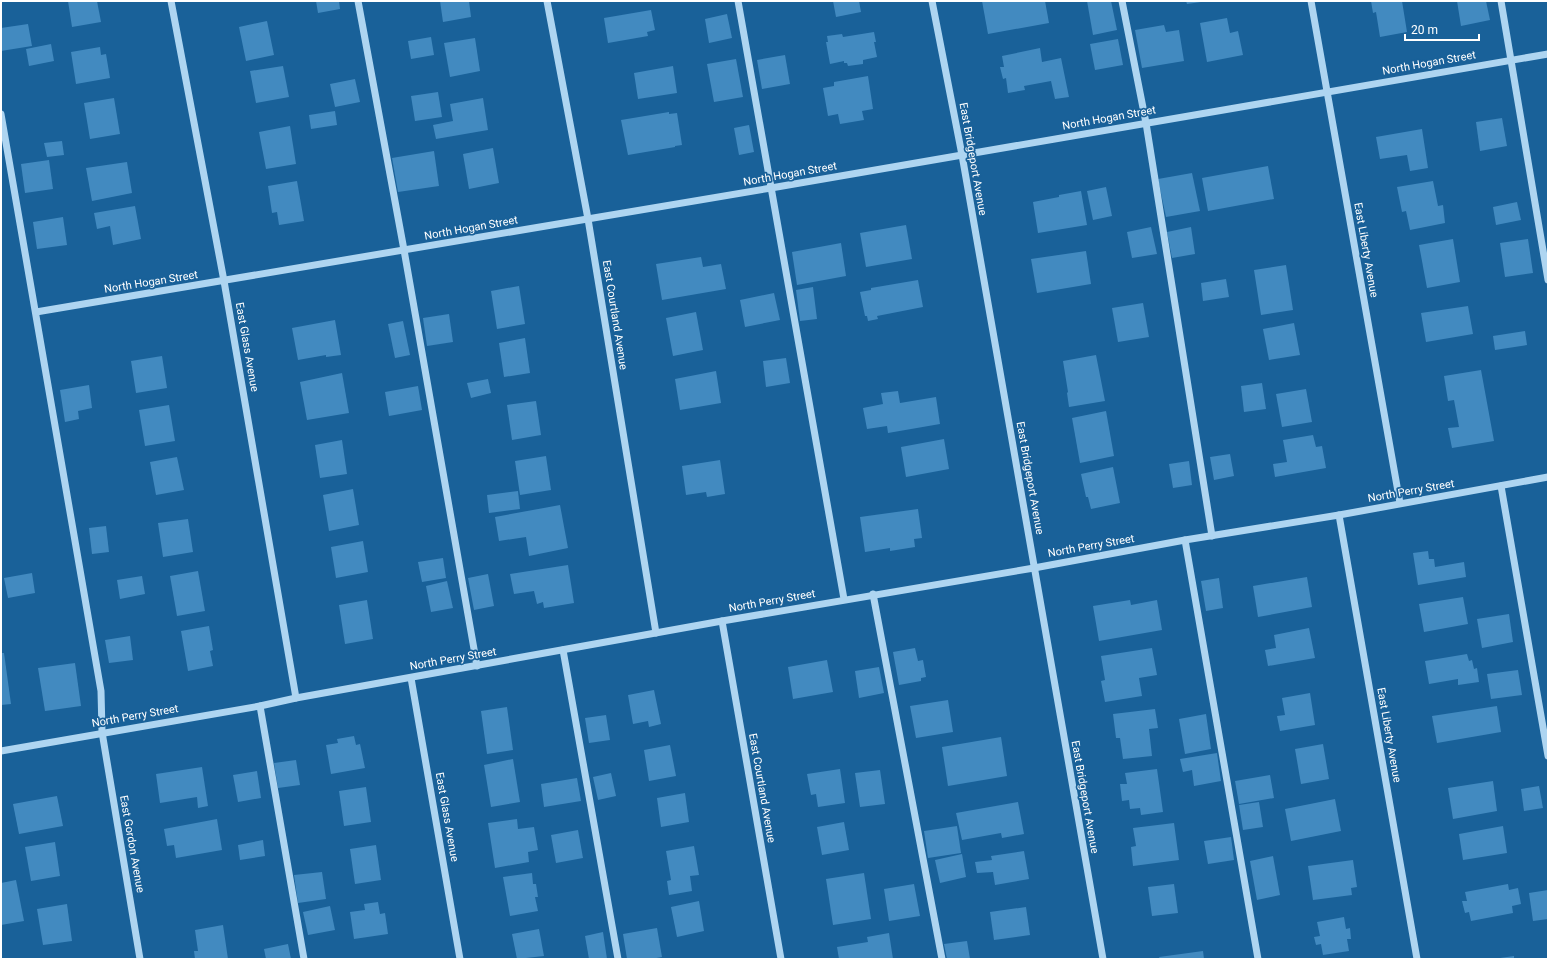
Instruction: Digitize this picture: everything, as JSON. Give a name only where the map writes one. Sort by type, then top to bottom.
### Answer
[{"type":"street","name":"East Glass Avenue","points":[[171,1],[224,281],[296,698]]},
{"type":"street","points":[[358,1],[404,250],[477,666]]},
{"type":"street","name":"East Courtland Avenue","points":[[547,1],[588,219],[656,633]]},
{"type":"street","points":[[738,1],[844,600]]},
{"type":"street","name":"East Bridgeport Avenue","points":[[932,1],[962,155],[1103,959]]},
{"type":"street","points":[[1122,1],[1146,123],[1212,536]]},
{"type":"street","name":"East Liberty Avenue","points":[[1311,1],[1400,503]]},
{"type":"street","points":[[1501,1],[1548,280]]},
{"type":"street","name":"North Hogan Street","points":[[36,312],[771,188],[1548,54]]},
{"type":"street","name":"East Gordon Avenue","points":[[1,114],[101,691],[102,732],[140,959]]},
{"type":"street","name":"North Perry Street","points":[[1,751],[102,732],[260,706],[296,698],[873,594],[1034,568],[1185,540],[1339,515],[1548,477]]},
{"type":"street","points":[[1501,486],[1548,756]]},
{"type":"street","name":"East Liberty Avenue","points":[[1339,515],[1417,959]]},
{"type":"street","points":[[1185,540],[1258,959]]},
{"type":"street","points":[[873,594],[942,959]]},
{"type":"street","name":"East Courtland Avenue","points":[[722,621],[782,959]]},
{"type":"street","points":[[563,650],[618,959]]},
{"type":"street","name":"East Glass Avenue","points":[[411,678],[460,959]]},
{"type":"street","points":[[260,706],[304,959]]},
{"type":"building","points":[[68,1],[97,1],[101,22],[72,27]]},
{"type":"building","points":[[316,1],[339,1],[340,9],[318,13]]},
{"type":"building","points":[[440,1],[469,1],[471,17],[443,22]]},
{"type":"building","points":[[833,1],[859,1],[861,12],[836,17]]},
{"type":"building","points":[[982,1],[1045,1],[1049,23],[988,34]]},
{"type":"building","points":[[1087,1],[1111,1],[1117,30],[1093,35]]},
{"type":"building","points":[[1186,1],[1201,1],[1201,2],[1187,4]]},
{"type":"building","points":[[1371,1],[1402,1],[1407,32],[1380,37],[1376,12],[1373,13]]},
{"type":"building","points":[[1457,1],[1486,1],[1490,20],[1461,26]]},
{"type":"building","points":[[651,10],[655,30],[647,32],[648,36],[608,43],[604,18]]},
{"type":"building","points":[[727,14],[732,38],[709,43],[705,19]]},
{"type":"building","points":[[1227,18],[1230,33],[1238,31],[1243,55],[1207,62],[1200,23]]},
{"type":"building","points":[[267,21],[274,55],[246,61],[239,27]]},
{"type":"building","points":[[28,24],[32,46],[1,51],[1,28]]},
{"type":"building","points":[[1164,25],[1166,32],[1179,30],[1184,61],[1142,68],[1135,30]]},
{"type":"building","points":[[874,32],[877,57],[863,60],[863,64],[848,66],[847,63],[844,63],[844,61],[830,64],[826,42],[828,42],[827,36],[842,34],[843,37]]},
{"type":"building","points":[[431,37],[434,55],[411,59],[408,41]]},
{"type":"building","points":[[475,38],[480,71],[450,77],[444,43]]},
{"type":"building","points":[[1118,39],[1123,65],[1095,70],[1090,44]]},
{"type":"building","points":[[51,44],[54,61],[29,66],[26,49]]},
{"type":"building","points":[[100,47],[101,55],[106,54],[110,78],[76,84],[71,52]]},
{"type":"building","points":[[1040,48],[1042,62],[1061,58],[1069,97],[1055,99],[1051,81],[1024,86],[1025,90],[1008,93],[1006,78],[1003,79],[1000,67],[1004,67],[1002,56]]},
{"type":"building","points":[[785,55],[790,84],[762,89],[757,60]]},
{"type":"building","points":[[736,59],[743,97],[714,102],[707,64]]},
{"type":"building","points":[[283,66],[289,97],[256,103],[250,71]]},
{"type":"building","points":[[673,66],[677,93],[638,99],[634,73]]},
{"type":"building","points":[[868,76],[873,109],[862,111],[864,120],[840,124],[838,114],[828,116],[823,88],[834,86],[834,82]]},
{"type":"building","points":[[355,79],[360,102],[335,107],[330,84]]},
{"type":"building","points":[[438,92],[442,117],[415,121],[411,96]]},
{"type":"building","points":[[114,98],[120,134],[90,139],[84,103]]},
{"type":"building","points":[[483,98],[488,130],[436,139],[433,125],[453,121],[450,104]]},
{"type":"building","points":[[335,111],[337,125],[311,129],[309,115]]},
{"type":"building","points":[[669,112],[669,114],[677,113],[682,145],[628,155],[621,120]]},
{"type":"building","points":[[1502,118],[1507,146],[1480,151],[1476,122]]},
{"type":"building","points":[[749,125],[754,152],[739,155],[734,128]]},
{"type":"building","points":[[290,126],[296,164],[266,169],[259,132]]},
{"type":"building","points":[[1422,129],[1428,168],[1410,171],[1407,155],[1380,159],[1376,137]]},
{"type":"building","points":[[62,141],[64,155],[47,157],[44,143]]},
{"type":"building","points":[[493,148],[499,183],[469,189],[463,154]]},
{"type":"building","points":[[434,151],[439,186],[398,192],[392,158]]},
{"type":"building","points":[[49,160],[53,189],[25,193],[21,164]]},
{"type":"building","points":[[127,162],[132,193],[92,201],[86,168]]},
{"type":"building","points":[[1268,166],[1274,199],[1208,211],[1202,178]]},
{"type":"building","points":[[1192,173],[1200,211],[1166,217],[1158,179]]},
{"type":"building","points":[[297,181],[304,221],[279,225],[277,212],[272,213],[268,186]]},
{"type":"building","points":[[1433,181],[1438,206],[1443,205],[1445,223],[1410,230],[1406,211],[1402,212],[1397,187]]},
{"type":"building","points":[[1106,187],[1112,216],[1093,220],[1087,191]]},
{"type":"building","points":[[1081,191],[1087,225],[1038,233],[1033,202]]},
{"type":"building","points":[[1517,202],[1521,220],[1496,225],[1493,207]]},
{"type":"building","points":[[135,206],[141,239],[113,245],[110,226],[97,229],[94,213]]},
{"type":"building","points":[[63,217],[67,245],[37,249],[33,222]]},
{"type":"building","points":[[906,225],[912,259],[866,267],[860,233]]},
{"type":"building","points":[[1151,227],[1157,254],[1132,258],[1127,232]]},
{"type":"building","points":[[1191,227],[1195,254],[1172,258],[1167,232]]},
{"type":"building","points":[[1453,239],[1460,282],[1427,288],[1419,245]]},
{"type":"building","points":[[1528,239],[1533,273],[1505,277],[1500,243]]},
{"type":"building","points":[[841,243],[846,276],[797,285],[792,252]]},
{"type":"building","points":[[1086,251],[1091,284],[1037,293],[1031,259]]},
{"type":"building","points":[[701,257],[703,267],[721,264],[726,289],[662,300],[656,264]]},
{"type":"building","points":[[1286,265],[1293,310],[1261,315],[1254,270]]},
{"type":"building","points":[[1226,279],[1229,297],[1203,301],[1201,283]]},
{"type":"building","points":[[918,280],[923,307],[877,316],[878,319],[868,321],[867,316],[865,316],[860,292],[871,290],[871,288]]},
{"type":"building","points":[[519,286],[525,324],[497,329],[491,291]]},
{"type":"building","points":[[813,287],[817,319],[800,321],[796,290]]},
{"type":"building","points":[[774,293],[780,320],[745,327],[740,300]]},
{"type":"building","points":[[1143,303],[1149,337],[1118,342],[1112,308]]},
{"type":"building","points":[[1468,306],[1473,334],[1426,342],[1421,313]]},
{"type":"building","points":[[696,312],[703,350],[673,356],[666,318]]},
{"type":"building","points":[[449,314],[453,342],[427,346],[423,318]]},
{"type":"building","points":[[335,320],[341,355],[326,357],[326,355],[298,360],[292,328]]},
{"type":"building","points":[[403,321],[410,355],[395,358],[388,324]]},
{"type":"building","points":[[1294,323],[1300,355],[1269,360],[1263,329]]},
{"type":"building","points":[[1525,331],[1527,345],[1495,350],[1493,336]]},
{"type":"building","points":[[525,338],[530,373],[504,377],[499,343]]},
{"type":"building","points":[[1096,355],[1105,401],[1069,407],[1063,361]]},
{"type":"building","points":[[162,356],[167,388],[136,393],[131,361]]},
{"type":"building","points":[[786,358],[790,383],[766,387],[763,361]]},
{"type":"building","points":[[1481,370],[1494,441],[1452,448],[1448,428],[1459,427],[1454,400],[1448,401],[1444,376]]},
{"type":"building","points":[[716,371],[721,403],[680,410],[675,379]]},
{"type":"building","points":[[342,373],[349,413],[307,420],[300,382]]},
{"type":"building","points":[[488,379],[491,393],[471,398],[467,383]]},
{"type":"building","points":[[1262,383],[1266,409],[1244,412],[1241,386]]},
{"type":"building","points":[[89,385],[92,408],[78,411],[79,419],[65,422],[60,390]]},
{"type":"building","points":[[418,386],[422,410],[389,416],[385,392]]},
{"type":"building","points":[[1306,389],[1312,422],[1282,427],[1276,394]]},
{"type":"building","points":[[898,391],[900,403],[936,397],[940,424],[888,433],[887,426],[867,429],[863,408],[883,404],[881,393]]},
{"type":"building","points":[[536,401],[541,435],[512,440],[507,405]]},
{"type":"building","points":[[169,405],[175,441],[145,446],[139,410]]},
{"type":"building","points":[[1106,411],[1114,456],[1080,463],[1072,418]]},
{"type":"building","points":[[1313,435],[1316,447],[1322,446],[1326,468],[1275,477],[1273,464],[1287,462],[1283,440]]},
{"type":"building","points":[[944,439],[949,469],[906,477],[901,447]]},
{"type":"building","points":[[342,440],[347,474],[320,478],[315,445]]},
{"type":"building","points":[[1230,454],[1234,476],[1214,480],[1210,457]]},
{"type":"building","points":[[546,456],[551,490],[520,495],[515,461]]},
{"type":"building","points":[[177,457],[184,490],[156,495],[150,462]]},
{"type":"building","points":[[720,460],[725,494],[707,497],[706,492],[686,495],[682,466]]},
{"type":"building","points":[[1189,461],[1192,485],[1173,488],[1169,464]]},
{"type":"building","points":[[1113,467],[1120,503],[1091,509],[1088,497],[1086,497],[1081,474]]},
{"type":"building","points":[[353,489],[359,525],[329,531],[323,495]]},
{"type":"building","points":[[518,491],[520,509],[489,513],[487,495]]},
{"type":"building","points":[[560,505],[568,548],[529,556],[526,537],[499,541],[495,517]]},
{"type":"building","points":[[918,509],[922,538],[914,539],[915,547],[890,551],[890,548],[865,552],[860,517]]},
{"type":"building","points":[[188,519],[193,552],[163,557],[158,523]]},
{"type":"building","points":[[106,526],[109,552],[92,554],[89,528]]},
{"type":"building","points":[[363,541],[368,572],[336,578],[331,547]]},
{"type":"building","points":[[1428,551],[1429,559],[1434,559],[1435,567],[1464,562],[1466,577],[1418,585],[1413,553]]},
{"type":"building","points":[[443,558],[446,578],[422,582],[418,562]]},
{"type":"building","points":[[568,565],[574,603],[544,608],[543,602],[537,604],[534,591],[514,594],[510,574]]},
{"type":"building","points":[[198,571],[205,611],[177,616],[170,576]]},
{"type":"building","points":[[32,573],[35,593],[8,598],[4,578]]},
{"type":"building","points":[[488,574],[494,606],[474,610],[468,578]]},
{"type":"building","points":[[142,576],[145,594],[120,599],[117,580]]},
{"type":"building","points":[[1307,577],[1312,607],[1258,617],[1253,586]]},
{"type":"building","points":[[1219,578],[1223,608],[1206,611],[1201,581]]},
{"type":"building","points":[[447,581],[453,608],[431,612],[426,586]]},
{"type":"building","points":[[1463,597],[1468,624],[1424,632],[1419,604]]},
{"type":"building","points":[[367,600],[373,639],[345,644],[339,605]]},
{"type":"building","points":[[1130,600],[1131,605],[1157,600],[1162,630],[1099,641],[1093,606]]},
{"type":"building","points":[[1509,614],[1513,642],[1482,648],[1477,619]]},
{"type":"building","points":[[209,626],[213,650],[210,651],[213,666],[188,671],[181,631]]},
{"type":"building","points":[[1309,628],[1315,658],[1268,666],[1265,650],[1276,648],[1274,635]]},
{"type":"building","points":[[130,636],[133,660],[109,663],[105,640]]},
{"type":"building","points":[[915,648],[918,661],[923,660],[926,677],[921,678],[921,681],[899,685],[893,652]]},
{"type":"building","points":[[1152,648],[1157,675],[1139,678],[1142,696],[1105,702],[1101,681],[1105,680],[1101,656]]},
{"type":"building","points":[[1,653],[4,653],[11,704],[1,705]]},
{"type":"building","points":[[1467,654],[1469,661],[1472,660],[1474,669],[1477,668],[1479,682],[1458,685],[1458,679],[1429,684],[1425,661]]},
{"type":"building","points":[[827,660],[833,692],[793,699],[788,667]]},
{"type":"building","points":[[75,663],[81,706],[45,711],[38,668]]},
{"type":"building","points":[[879,667],[884,693],[859,698],[855,671]]},
{"type":"building","points":[[1518,670],[1522,695],[1491,699],[1487,674]]},
{"type":"building","points":[[654,690],[661,724],[649,727],[648,721],[633,724],[628,695]]},
{"type":"building","points":[[1310,693],[1315,725],[1280,731],[1277,716],[1285,715],[1282,698]]},
{"type":"building","points":[[948,700],[953,732],[916,738],[910,706]]},
{"type":"building","points":[[1497,706],[1501,732],[1437,743],[1432,716]]},
{"type":"building","points":[[507,707],[513,750],[487,754],[481,711]]},
{"type":"building","points":[[1155,709],[1158,728],[1149,729],[1152,756],[1123,759],[1120,738],[1116,738],[1113,714]]},
{"type":"building","points":[[1206,714],[1211,749],[1185,754],[1179,719]]},
{"type":"building","points":[[606,715],[610,740],[589,743],[585,718]]},
{"type":"building","points":[[354,736],[356,745],[360,744],[365,768],[331,774],[326,745],[338,743],[337,739]]},
{"type":"building","points":[[1001,737],[1007,776],[948,786],[942,747]]},
{"type":"building","points":[[1323,744],[1329,779],[1301,784],[1295,749]]},
{"type":"building","points":[[670,745],[676,776],[649,781],[644,750]]},
{"type":"building","points":[[1217,753],[1221,781],[1194,786],[1192,770],[1183,772],[1180,759]]},
{"type":"building","points":[[513,759],[520,802],[491,807],[484,765]]},
{"type":"building","points":[[296,760],[300,785],[278,788],[274,763]]},
{"type":"building","points":[[202,767],[208,806],[198,808],[197,797],[160,803],[156,774]]},
{"type":"building","points":[[840,769],[845,803],[818,807],[816,794],[811,795],[807,774]]},
{"type":"building","points":[[1157,769],[1163,812],[1141,815],[1140,808],[1130,809],[1129,800],[1122,801],[1120,784],[1127,784],[1125,773]]},
{"type":"building","points":[[880,770],[885,804],[860,807],[855,773]]},
{"type":"building","points":[[257,771],[261,798],[238,802],[233,775]]},
{"type":"building","points":[[611,773],[616,796],[598,800],[593,777]]},
{"type":"building","points":[[1270,775],[1274,798],[1239,804],[1235,781]]},
{"type":"building","points":[[577,778],[581,801],[544,807],[541,784]]},
{"type":"building","points":[[1493,781],[1497,811],[1453,819],[1448,788]]},
{"type":"building","points":[[1539,786],[1543,808],[1524,811],[1521,789]]},
{"type":"building","points":[[366,787],[371,822],[344,826],[339,791]]},
{"type":"building","points":[[685,793],[689,822],[661,827],[657,798]]},
{"type":"building","points":[[57,796],[63,826],[19,834],[13,804]]},
{"type":"building","points":[[1335,799],[1341,831],[1291,841],[1285,809]]},
{"type":"building","points":[[1018,802],[1024,834],[1002,838],[1001,833],[962,840],[956,813]]},
{"type":"building","points":[[1259,802],[1263,827],[1243,830],[1239,805]]},
{"type":"building","points":[[217,819],[222,850],[176,858],[174,845],[167,846],[164,829]]},
{"type":"building","points":[[517,819],[518,829],[534,827],[538,850],[528,852],[529,862],[495,868],[488,823]]},
{"type":"building","points":[[844,822],[849,850],[822,855],[817,827]]},
{"type":"building","points":[[1174,823],[1179,860],[1133,866],[1131,847],[1136,846],[1133,828]]},
{"type":"building","points":[[957,826],[961,853],[928,858],[924,831]]},
{"type":"building","points":[[1503,826],[1507,853],[1463,860],[1459,834]]},
{"type":"building","points":[[578,830],[583,858],[556,863],[551,835]]},
{"type":"building","points":[[1231,837],[1234,860],[1208,864],[1204,841]]},
{"type":"building","points":[[263,840],[265,856],[240,860],[238,845]]},
{"type":"building","points":[[55,842],[60,876],[31,881],[25,847]]},
{"type":"building","points":[[376,845],[381,880],[355,884],[350,849]]},
{"type":"building","points":[[694,846],[699,875],[690,876],[692,891],[669,895],[667,881],[671,880],[666,851]]},
{"type":"building","points":[[1024,851],[1029,879],[995,885],[993,872],[977,873],[975,862],[992,860],[991,856]]},
{"type":"building","points":[[962,854],[966,877],[940,883],[935,860]]},
{"type":"building","points":[[1273,856],[1280,895],[1257,900],[1250,861]]},
{"type":"building","points":[[1353,860],[1357,887],[1351,888],[1352,895],[1313,900],[1308,866]]},
{"type":"building","points":[[322,872],[326,899],[298,903],[294,875]]},
{"type":"building","points":[[532,873],[533,884],[536,884],[538,897],[535,897],[538,911],[510,916],[503,877]]},
{"type":"building","points":[[864,873],[871,919],[833,925],[826,879]]},
{"type":"building","points":[[16,880],[24,921],[1,925],[1,883]]},
{"type":"building","points":[[914,884],[920,916],[889,921],[884,889]]},
{"type":"building","points":[[1174,884],[1178,913],[1152,916],[1148,887]]},
{"type":"building","points":[[1508,884],[1509,890],[1518,888],[1521,904],[1512,906],[1513,913],[1471,921],[1469,912],[1465,913],[1462,901],[1467,901],[1465,892]]},
{"type":"building","points":[[1548,890],[1548,919],[1533,921],[1529,893]]},
{"type":"building","points":[[699,901],[704,931],[677,937],[671,907]]},
{"type":"building","points":[[378,902],[380,914],[385,913],[388,934],[354,939],[350,912],[365,910],[364,904]]},
{"type":"building","points":[[67,904],[72,941],[43,945],[37,909]]},
{"type":"building","points":[[330,906],[335,930],[308,935],[303,912]]},
{"type":"building","points":[[1026,907],[1030,935],[994,940],[990,912]]},
{"type":"building","points":[[1344,917],[1346,929],[1350,928],[1351,939],[1347,939],[1349,951],[1323,955],[1321,944],[1316,945],[1314,937],[1320,936],[1317,922]]},
{"type":"building","points":[[223,925],[228,959],[195,959],[194,951],[198,951],[195,930]]},
{"type":"building","points":[[657,928],[662,957],[651,959],[627,959],[623,934]]},
{"type":"building","points":[[539,929],[544,956],[517,959],[512,934]]},
{"type":"building","points":[[603,932],[607,959],[589,959],[585,936]]},
{"type":"building","points":[[889,933],[893,959],[839,959],[837,947],[868,942],[867,937]]},
{"type":"building","points":[[967,941],[970,959],[947,959],[944,944]]},
{"type":"building","points":[[288,944],[291,959],[266,959],[264,949]]},
{"type":"building","points":[[1203,951],[1204,959],[1160,959],[1159,957]]},
{"type":"building","points":[[1514,956],[1514,959],[1500,959],[1500,958]]}]
